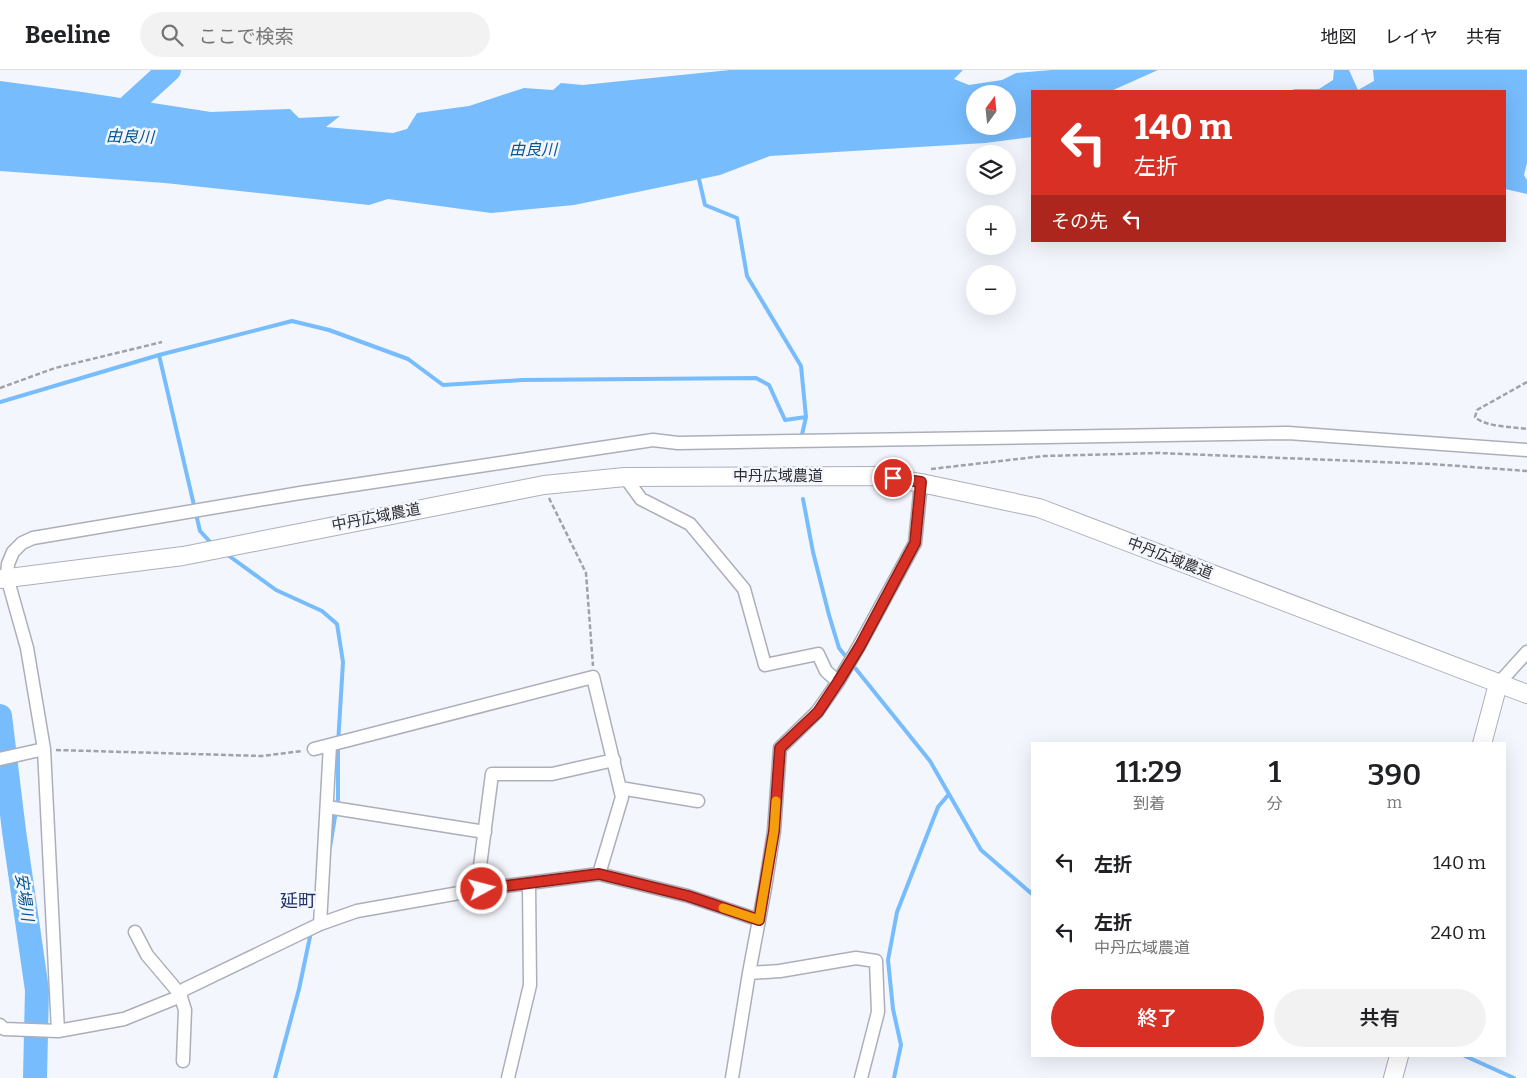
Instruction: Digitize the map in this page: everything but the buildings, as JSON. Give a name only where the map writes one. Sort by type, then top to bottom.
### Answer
[{"type":"street","points":[[54,1031],[44,749],[27,648],[3,578],[13,552],[22,542],[33,538],[300,493],[653,440],[678,443],[1288,433],[1527,450]]},
{"type":"street","points":[[732,1078],[748,973],[774,831],[780,748],[818,712],[860,646],[915,543],[925,476]]},
{"type":"street","name":"中丹広域農道","points":[[3,578],[183,556],[544,485],[626,477],[925,476],[1039,508],[1527,694]]},
{"type":"street","points":[[626,477],[641,499],[690,524],[744,589],[765,665],[818,654],[826,671],[841,676]]},
{"type":"street","points":[[1483,742],[1498,684],[1527,652]]},
{"type":"street","points":[[314,749],[593,678],[622,797],[599,874]]},
{"type":"street","points":[[320,924],[330,745]]},
{"type":"street","points":[[0,759],[44,749]]},
{"type":"street","points":[[482,889],[480,866],[492,774],[552,774],[614,760]]},
{"type":"street","points":[[620,788],[698,801]]},
{"type":"street","points":[[327,807],[485,832]]},
{"type":"street","points":[[2,1027],[54,1031],[124,1019],[176,998],[185,989],[320,924],[357,911],[482,889],[599,874],[688,896],[759,920]]},
{"type":"street","points":[[508,1078],[530,985],[529,883]]},
{"type":"street","points":[[134,932],[147,955],[180,994],[185,1010],[182,1061]]},
{"type":"street","points":[[748,973],[780,971],[856,958],[876,961],[878,1012],[862,1078]]},
{"type":"street","points":[[1393,1078],[1399,1057]]},
{"type":"path","points":[[0,388],[55,368],[162,342]]},
{"type":"path","points":[[1527,382],[1477,410],[1475,417],[1478,420],[1494,425],[1527,429]]},
{"type":"path","points":[[925,476],[1044,456],[1159,453],[1422,464],[1527,471]]},
{"type":"path","points":[[544,485],[552,507],[586,572],[593,678]]},
{"type":"path","points":[[44,749],[262,756],[314,749]]},
{"type":"water","name":"由良川","points":[[730,70],[963,70],[954,79],[969,85],[1002,80],[1016,73],[1052,70],[1158,70],[1113,90],[1031,90],[1031,137],[985,143],[770,156],[720,175],[574,205],[491,213],[388,199],[369,205],[165,183],[0,171],[0,81],[211,112],[290,109],[299,118],[340,116],[326,127],[393,133],[407,129],[417,113],[469,106],[524,88],[553,90],[561,83],[583,85]]},
{"type":"water","points":[[1334,70],[1349,70],[1358,90],[1292,90],[1319,89],[1333,80]]},
{"type":"water","points":[[1373,70],[1527,70],[1527,163],[1524,175],[1527,180],[1527,194],[1506,189],[1506,90],[1358,90],[1374,81]]},
{"type":"waterway","points":[[113,121],[169,70]]},
{"type":"waterway","points":[[698,175],[705,205],[737,218],[747,276],[801,366],[806,417],[801,439]]},
{"type":"waterway","points":[[0,402],[159,355],[292,321],[329,330],[408,359],[443,385],[522,380],[756,378],[769,385],[785,420],[806,417]]},
{"type":"waterway","points":[[159,355],[200,531],[213,545]]},
{"type":"waterway","points":[[803,499],[813,552],[839,648],[930,761],[981,850],[1031,893]]},
{"type":"waterway","points":[[225,553],[276,590],[322,611],[337,624],[343,662],[338,744],[338,799],[330,847]]},
{"type":"waterway","name":"安場川","points":[[0,716],[14,831],[37,990],[35,1078]]},
{"type":"waterway","points":[[894,1078],[901,1045],[893,1009],[888,960],[897,912],[938,807],[949,794]]},
{"type":"waterway","points":[[275,1078],[299,989],[311,932]]},
{"type":"waterway","points":[[1467,1057],[1514,1078]]},
{"type":"slow traffic","points":[[723,908],[759,920],[774,831],[776,801]]},
{"type":"district","name":"延町","points":[[298,901]]},
{"type":"route","points":[[482,889],[599,874],[688,896],[759,920],[774,831],[780,748],[818,712],[838,682],[860,646],[915,543],[921,482],[893,478]]}]
